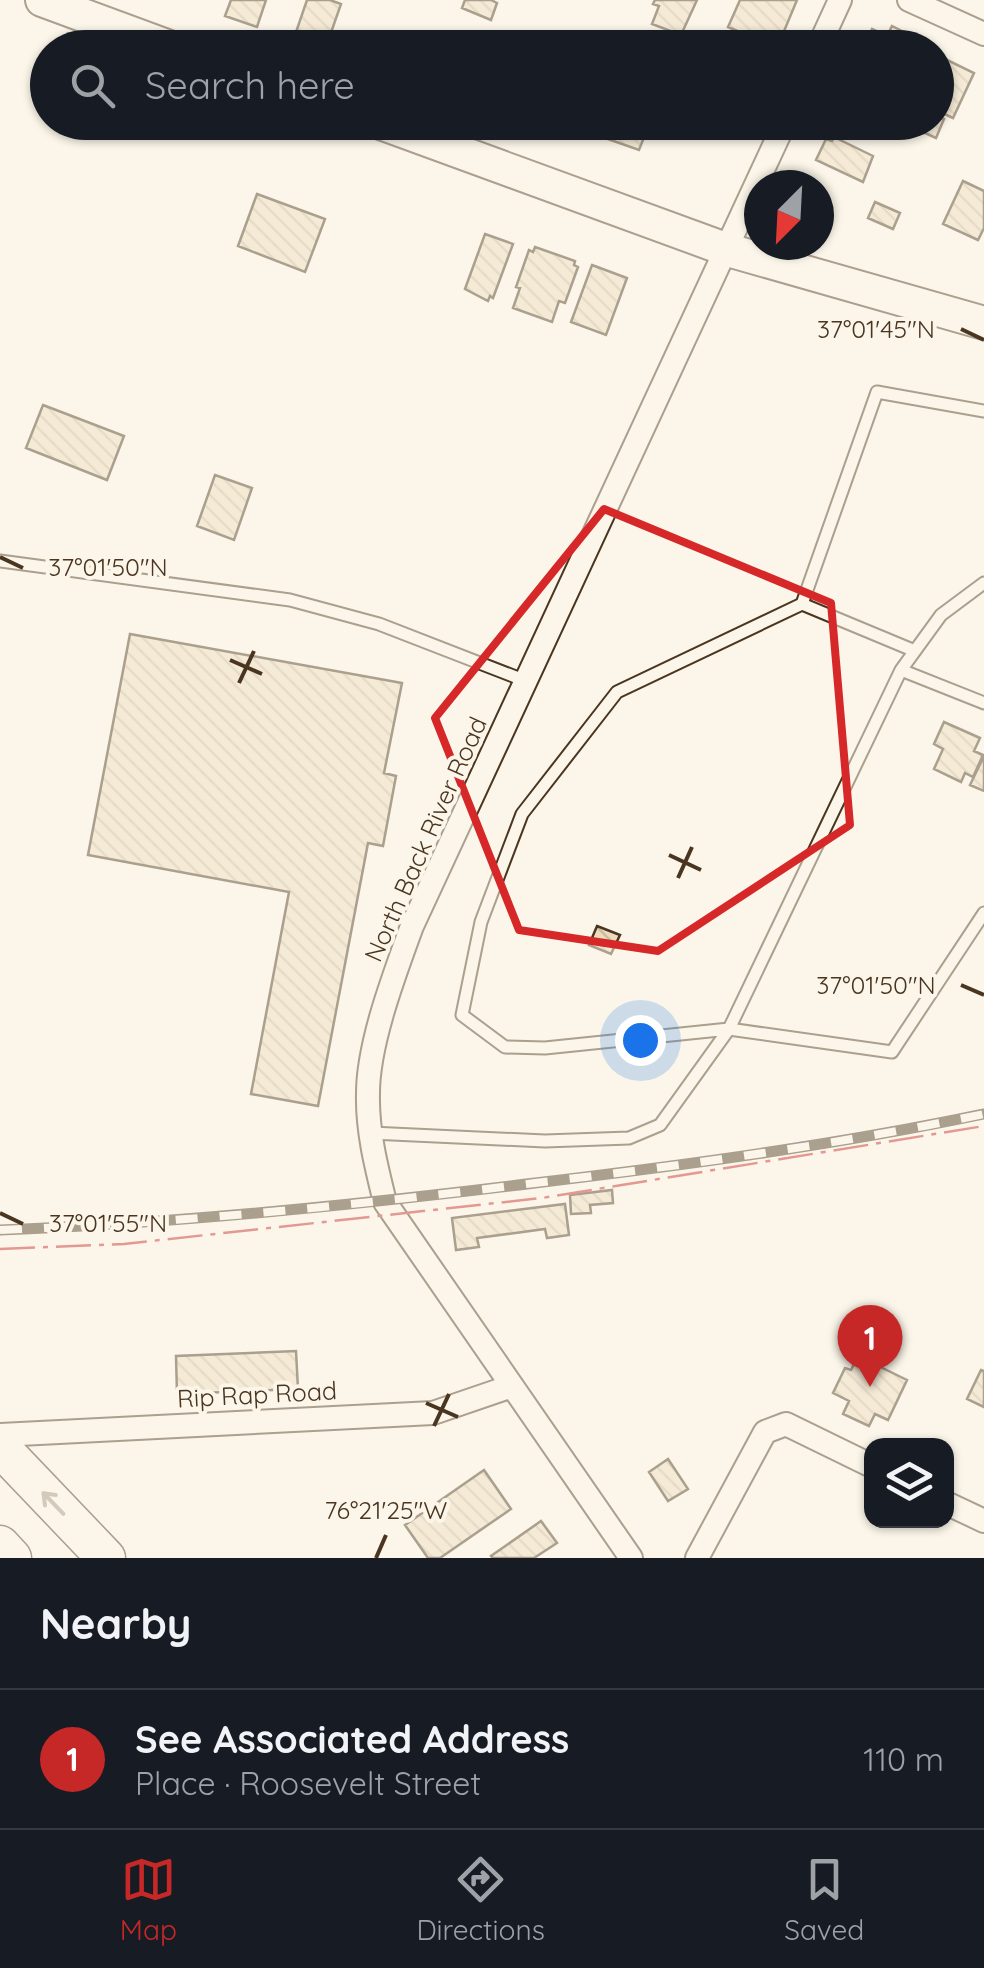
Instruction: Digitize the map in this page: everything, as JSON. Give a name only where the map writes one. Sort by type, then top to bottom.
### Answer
[{"type":"main road","points":[[42,0],[88,8],[134,30]]},
{"type":"main road","points":[[427,140],[728,250],[984,323]]},
{"type":"main road","points":[[0,1447],[106,1558]]},
{"type":"main road","points":[[0,1546],[12,1558]]},
{"type":"street","points":[[826,30],[840,0]]},
{"type":"street","points":[[909,0],[984,34]]},
{"type":"street","name":"North Back River Road","points":[[631,1558],[384,1202],[367,1090],[384,1008],[406,942],[777,140]]},
{"type":"street","name":"Rip Rap Road","points":[[0,1435],[433,1412],[512,1386]]},
{"type":"street","points":[[696,1558],[765,1432],[786,1424],[864,1462]]},
{"type":"street","points":[[954,1507],[984,1521]]},
{"type":"lane","points":[[984,412],[877,392],[802,604],[617,692],[522,814],[481,922],[462,1014],[505,1047],[546,1048],[729,1030],[892,1052],[984,912]]},
{"type":"lane","points":[[0,562],[290,600],[379,624],[526,681]]},
{"type":"lane","points":[[371,1133],[545,1141],[629,1138],[660,1125],[729,1030],[901,670],[941,616],[984,584]]},
{"type":"lane","points":[[802,604],[915,652]]},
{"type":"lane","points":[[901,670],[984,704]]},
{"type":"highlighted area","points":[[604,509],[831,603],[850,825],[658,951],[519,930],[435,718]]},
{"type":"building","points":[[231,0],[266,0],[257,27],[225,16]]},
{"type":"building","points":[[307,0],[341,4],[332,30],[297,30]]},
{"type":"building","points":[[465,0],[497,3],[491,20],[462,8]]},
{"type":"building","points":[[655,0],[697,0],[683,30],[652,24],[659,6],[653,4]]},
{"type":"building","points":[[740,0],[797,0],[784,30],[728,27]]},
{"type":"building","points":[[954,63],[974,73],[954,116]]},
{"type":"building","points":[[611,140],[643,140],[639,150]]},
{"type":"building","points":[[826,140],[840,140],[873,156],[863,182],[816,160]]},
{"type":"building","points":[[963,181],[984,191],[984,228],[978,240],[943,224]]},
{"type":"building","points":[[257,194],[325,219],[305,272],[238,246]]},
{"type":"building","points":[[875,202],[900,213],[893,229],[868,218]]},
{"type":"building","points":[[485,234],[513,244],[493,298],[490,296],[488,301],[465,289]]},
{"type":"building","points":[[535,247],[575,261],[578,267],[565,303],[559,301],[552,322],[513,308],[529,250],[533,252]]},
{"type":"building","points":[[592,265],[627,278],[606,335],[571,322]]},
{"type":"building","points":[[43,405],[124,436],[107,480],[26,448]]},
{"type":"building","points":[[215,475],[252,488],[234,540],[197,526]]},
{"type":"building","points":[[130,634],[402,683],[384,773],[396,776],[383,846],[368,843],[318,1106],[251,1094],[289,892],[88,855]]},
{"type":"building","points":[[944,722],[980,738],[974,751],[983,755],[973,777],[965,773],[961,782],[934,769],[943,749],[934,744]]},
{"type":"building","points":[[984,756],[984,791],[970,785]]},
{"type":"building","points":[[597,926],[620,935],[611,954],[589,945]]},
{"type":"building","points":[[612,1190],[613,1203],[590,1205],[591,1213],[571,1214],[570,1195]]},
{"type":"building","points":[[565,1204],[569,1235],[547,1238],[545,1229],[477,1238],[479,1247],[456,1250],[452,1218]]},
{"type":"building","points":[[296,1351],[298,1389],[177,1394],[176,1356]]},
{"type":"building","points":[[858,1356],[907,1380],[888,1420],[875,1414],[869,1426],[843,1414],[849,1401],[833,1393],[845,1368],[851,1370]]},
{"type":"building","points":[[981,1370],[984,1371],[984,1407],[967,1399]]},
{"type":"building","points":[[668,1459],[688,1489],[668,1501],[649,1472]]},
{"type":"building","points":[[484,1470],[511,1509],[440,1558],[428,1558],[405,1525]]},
{"type":"building","points":[[541,1521],[557,1543],[534,1558],[491,1556]]},
{"type":"railway","points":[[0,1230],[201,1218],[468,1191],[761,1153],[984,1114]]},
{"type":"power","points":[[0,1249],[124,1244],[542,1198],[984,1126]]},
{"type":"place","name":"See Associated Address","points":[[870,1387]]}]
